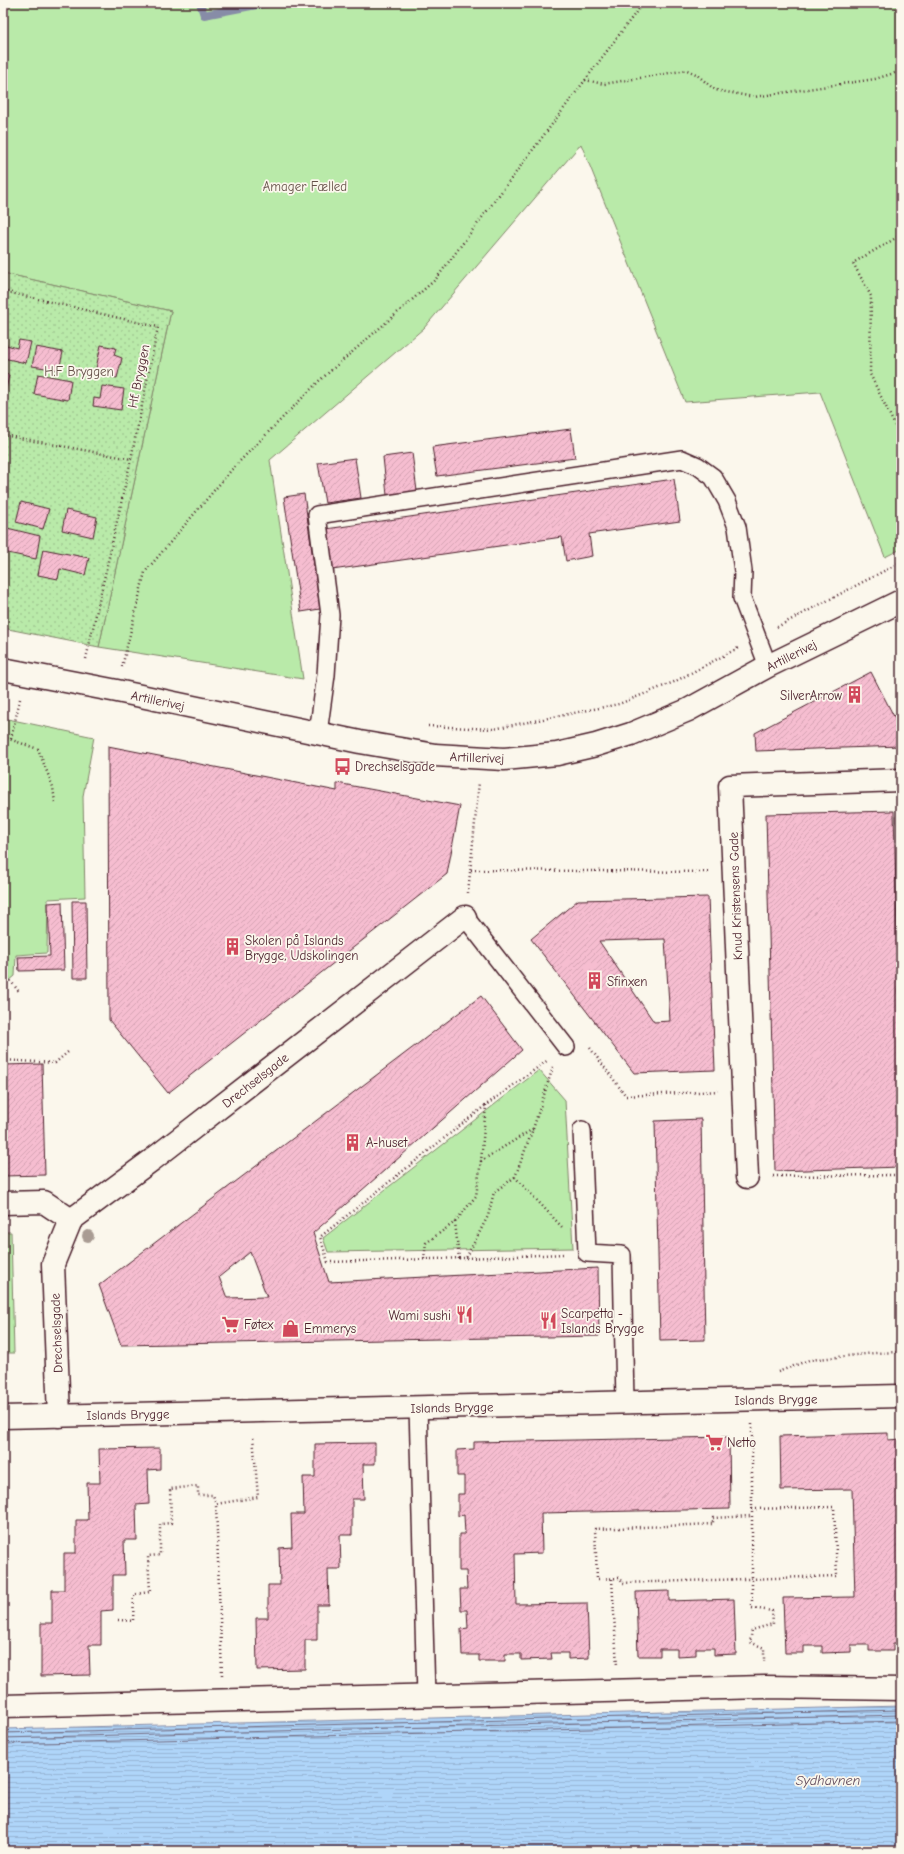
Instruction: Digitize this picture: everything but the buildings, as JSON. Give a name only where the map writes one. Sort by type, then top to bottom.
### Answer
[{"type":"street","name":"Artillerivej","points":[[3,669],[318,733],[435,755],[504,759],[557,754],[596,745],[631,734],[688,710],[768,666],[901,601]]},
{"type":"street","name":"Knud Kristensens Gade","points":[[747,1177],[735,872],[730,786],[901,780]]},
{"type":"street","name":"Drechselsgade","points":[[59,1416],[53,1264],[71,1220],[158,1155],[465,917]]},
{"type":"street","points":[[3,1203],[44,1202],[71,1220]]},
{"type":"street","name":"Islands Brygge","points":[[3,1417],[901,1396]]},
{"type":"street","points":[[3,1706],[765,1687],[901,1689]]},
{"type":"lane","points":[[318,733],[326,675],[330,615],[317,515],[682,459],[698,466],[713,477],[727,501],[737,527],[743,572],[742,598],[768,666]]},
{"type":"lane","points":[[465,917],[562,1051]]},
{"type":"lane","points":[[582,1130],[587,1253],[622,1255],[625,1402]]},
{"type":"lane","points":[[418,1407],[426,1696]]},
{"type":"path","points":[[117,691],[145,572],[239,462],[319,381],[436,280],[643,3]]},
{"type":"path","points":[[585,80],[604,84],[687,70],[696,74],[715,90],[754,97],[875,79],[901,71]]},
{"type":"path","points":[[901,235],[853,263],[872,296],[870,374],[901,438]]},
{"type":"path","name":"Hf. Bryggen","points":[[3,291],[158,327],[130,459]]},
{"type":"path","points":[[3,435],[130,459],[80,685]]},
{"type":"path","points":[[427,726],[493,729],[619,704],[674,682],[901,562]]},
{"type":"path","points":[[11,739],[26,674]]},
{"type":"path","points":[[3,738],[11,739],[38,749],[53,787],[55,803]]},
{"type":"path","points":[[465,917],[482,758]]},
{"type":"path","points":[[470,870],[735,872]]},
{"type":"path","points":[[3,971],[20,993]]},
{"type":"path","points":[[587,1253],[328,1262],[320,1237],[486,1105],[581,1036],[626,1096],[743,1090]]},
{"type":"path","points":[[466,1258],[488,1216],[494,1192],[515,1177],[562,1051]]},
{"type":"path","points":[[3,1060],[55,1063],[68,1052]]},
{"type":"path","points":[[424,1259],[426,1242],[455,1222],[476,1196],[486,1105]]},
{"type":"path","points":[[481,1161],[533,1129]]},
{"type":"path","points":[[747,1177],[901,1175]]},
{"type":"path","points":[[515,1177],[587,1253]]},
{"type":"path","points":[[455,1222],[459,1258]]},
{"type":"path","points":[[752,1400],[752,1608],[772,1611],[773,1624],[752,1630],[750,1642],[764,1648],[765,1687]]},
{"type":"path","points":[[216,1504],[258,1497],[250,1411]]},
{"type":"path","points":[[118,1620],[133,1621],[134,1594],[150,1592],[148,1556],[160,1555],[160,1524],[171,1523],[170,1489],[198,1486],[198,1495],[213,1495],[216,1504],[222,1701]]},
{"type":"path","points":[[752,1509],[834,1507],[837,1576],[623,1584],[620,1578],[597,1579],[595,1529],[713,1524],[713,1518],[752,1516]]},
{"type":"path","points":[[612,1579],[618,1691]]},
{"type":"green space","name":"Amager Fælled","points":[[3,3],[901,3],[901,549],[885,557],[820,392],[685,402],[581,144],[424,328],[270,460],[303,679],[99,647],[171,311],[3,273]]},
{"type":"green space","name":"H.F Bryggen","points":[[3,273],[171,311],[99,647],[3,628]]},
{"type":"green space","points":[[3,718],[94,737],[83,796],[85,897],[48,899],[47,953],[16,955],[15,976],[3,986]]},
{"type":"green space","points":[[539,1070],[565,1100],[573,1248],[328,1252],[323,1238]]},
{"type":"green space","points":[[3,1232],[11,1232],[14,1353],[3,1353]]},
{"type":"water","name":"Sydhavnen","points":[[901,1706],[901,1851],[3,1851],[3,1729]]},
{"type":"waterway","points":[[200,3],[204,15],[267,3]]},
{"type":"place","name":"SilverArrow","points":[[855,695]]},
{"type":"place","name":"Drechselsgade","points":[[342,766]]},
{"type":"place","name":"Skolen på Islands Brygge, Udskolingen","points":[[232,947]]},
{"type":"place","name":"Sfinxen","points":[[594,981]]},
{"type":"place","name":"A-huset","points":[[353,1142]]},
{"type":"place","name":"Wami sushi","points":[[464,1315]]},
{"type":"place","name":"Scarpetta - Islands Brygge","points":[[548,1320]]},
{"type":"place","name":"Føtex","points":[[231,1324]]},
{"type":"place","name":"Emmerys","points":[[291,1328]]},
{"type":"place","name":"Netto","points":[[714,1442]]}]
